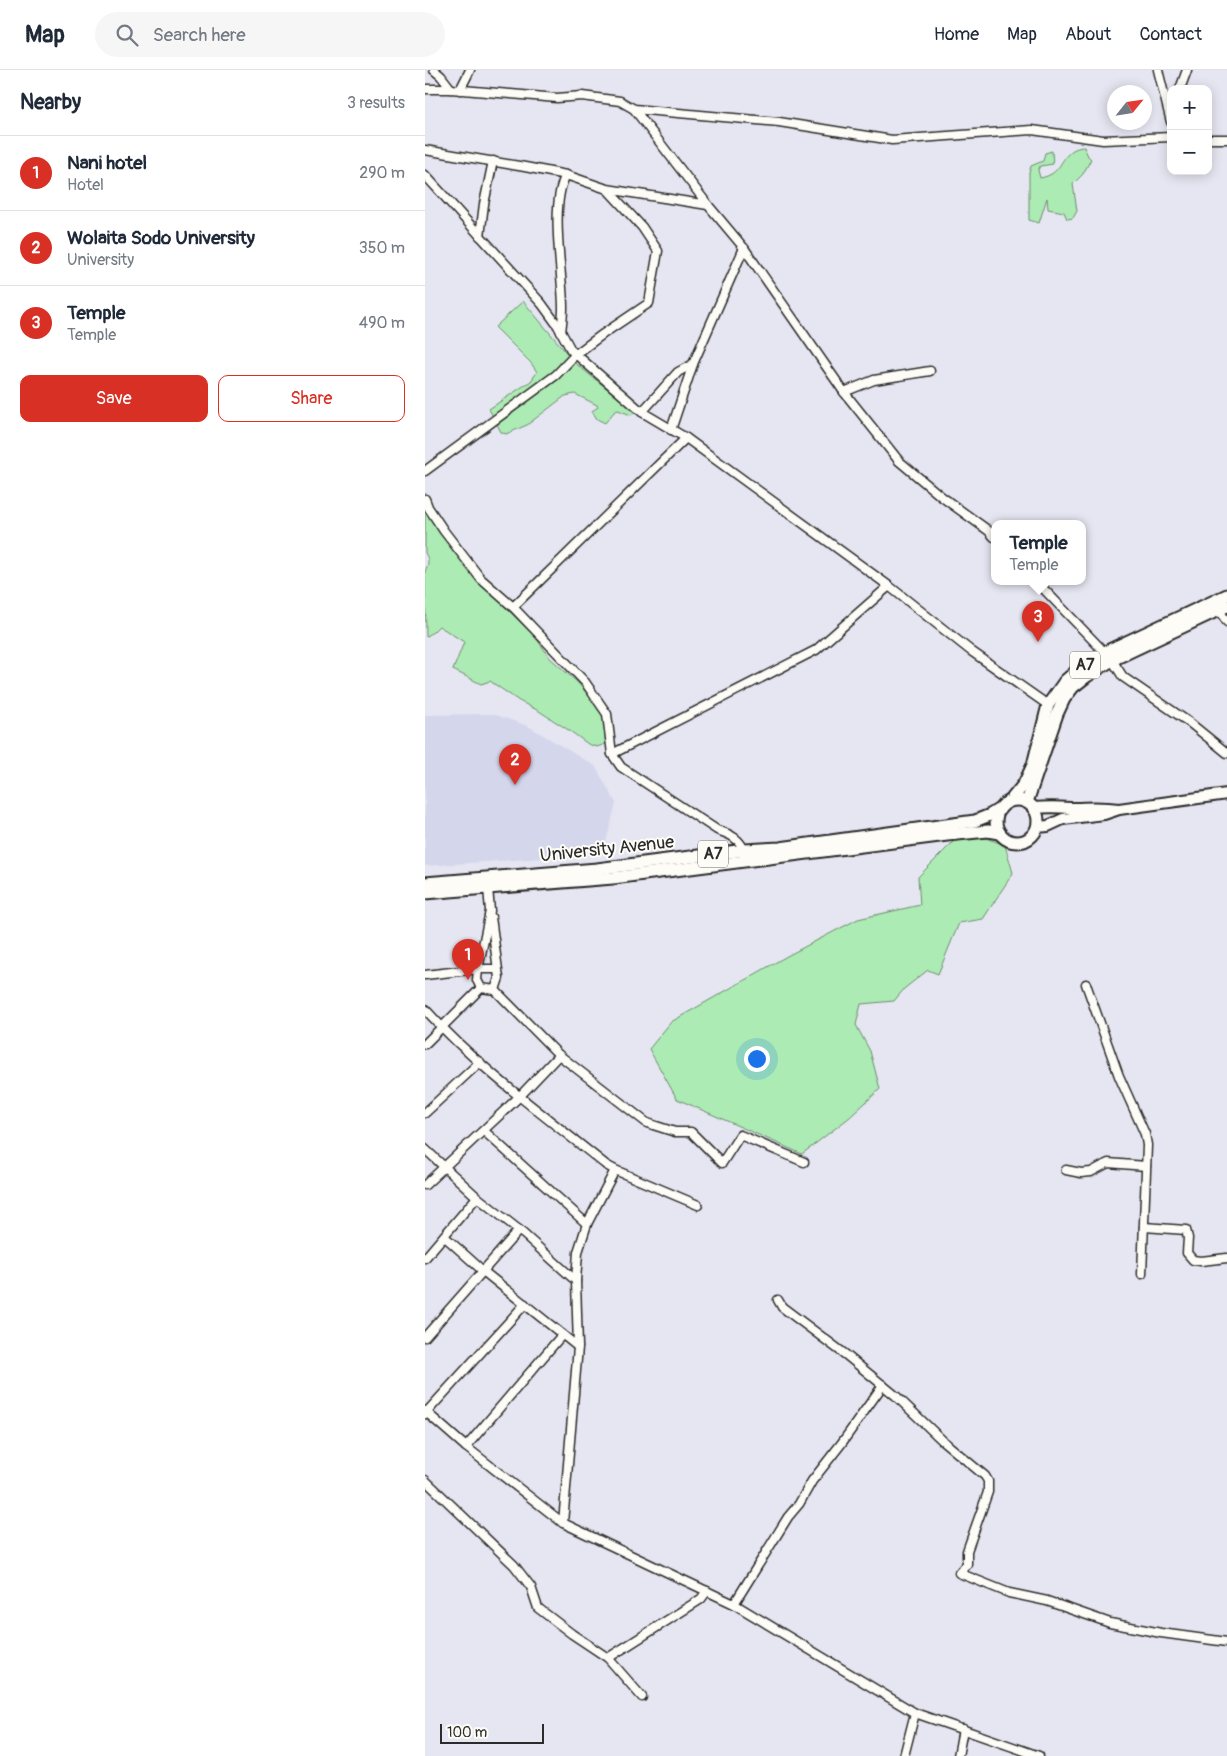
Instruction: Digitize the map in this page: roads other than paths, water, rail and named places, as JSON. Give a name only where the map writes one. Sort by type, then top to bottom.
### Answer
[{"type":"highway","name":"A7","points":[[998,810],[1011,800],[1025,784],[1033,765],[1048,706],[1065,681],[1079,669],[1219,606],[1227,595]]},
{"type":"highway","name":"A7","points":[[1011,800],[1019,800],[1030,805],[1057,714],[1064,699],[1073,687],[1109,656]]},
{"type":"highway","points":[[1030,805],[1037,814],[1037,827]]},
{"type":"highway","points":[[998,810],[996,825],[999,832]]},
{"type":"highway","name":"University Avenue","points":[[425,893],[613,878],[746,856],[780,848],[975,821],[990,816],[998,810]]},
{"type":"highway","name":"A7","points":[[999,832],[1012,842],[1020,842],[1033,834],[1037,827]]},
{"type":"highway","name":"University Avenue","points":[[425,883],[746,856],[988,831],[999,832]]},
{"type":"main road","name":"A7","points":[[1037,827],[1048,826],[1063,819],[1104,814],[1119,809],[1227,794]]},
{"type":"main road","name":"A7","points":[[1030,805],[1119,809]]},
{"type":"street","points":[[434,70],[451,89]]},
{"type":"street","points":[[459,90],[470,70]]},
{"type":"street","points":[[1158,70],[1167,104]]},
{"type":"street","points":[[1181,85],[1187,70]]},
{"type":"street","points":[[425,89],[451,89],[557,98],[582,96],[620,101],[634,109],[708,206],[744,248],[844,392],[899,461],[991,535]]},
{"type":"street","points":[[634,109],[779,122],[893,140],[1033,130],[1103,140],[1167,137]]},
{"type":"street","points":[[1212,138],[1227,139]]},
{"type":"street","points":[[425,150],[566,175],[607,189],[708,206]]},
{"type":"street","points":[[480,236],[484,204],[493,161]]},
{"type":"street","points":[[425,174],[524,282],[542,304],[571,350],[641,412],[685,438],[889,586],[971,651],[1048,706]]},
{"type":"street","points":[[561,332],[563,309],[558,216],[561,183],[566,175]]},
{"type":"street","points":[[425,471],[556,375],[576,354],[649,303],[658,251],[642,227],[607,189]]},
{"type":"street","points":[[671,430],[693,364],[744,248]]},
{"type":"street","points":[[641,412],[678,372],[693,364]]},
{"type":"street","points":[[844,392],[873,380],[930,372]]},
{"type":"street","points":[[513,607],[685,438]]},
{"type":"street","points":[[425,499],[444,531],[481,578],[513,607],[585,682],[607,714],[612,754],[621,767],[717,830],[731,834],[746,856]]},
{"type":"street","points":[[1040,585],[1109,656],[1123,677],[1190,724],[1227,753]]},
{"type":"street","points":[[612,754],[816,650],[889,586]]},
{"type":"street","points":[[1219,606],[1227,622]]},
{"type":"street","points":[[487,888],[499,978],[495,990]]},
{"type":"street","points":[[481,988],[477,980],[478,969],[490,911]]},
{"type":"street","points":[[425,975],[478,969],[498,969]]},
{"type":"street","points":[[1086,984],[1119,1076],[1145,1134],[1148,1151],[1142,1274]]},
{"type":"street","points":[[481,988],[495,990],[559,1055],[647,1123],[675,1132],[691,1132],[722,1163],[740,1135],[804,1162]]},
{"type":"street","points":[[425,1044],[481,988]]},
{"type":"street","points":[[425,1009],[442,1028],[480,1062],[606,1164],[615,1170],[698,1205]]},
{"type":"street","points":[[425,1185],[484,1131],[559,1055]]},
{"type":"street","points":[[425,1113],[480,1062]]},
{"type":"street","points":[[484,1131],[587,1224]]},
{"type":"street","points":[[425,1149],[477,1197],[519,1230],[576,1281]]},
{"type":"street","points":[[1065,1170],[1081,1173],[1091,1172],[1108,1163],[1146,1166]]},
{"type":"street","points":[[563,1523],[578,1347],[576,1281],[578,1252],[587,1224],[615,1170]]},
{"type":"street","points":[[425,1258],[477,1197]]},
{"type":"street","points":[[1145,1227],[1185,1230],[1187,1253],[1193,1260],[1227,1258]]},
{"type":"street","points":[[425,1337],[519,1230]]},
{"type":"street","points":[[444,1236],[483,1271],[578,1347]]},
{"type":"street","points":[[778,1300],[782,1307],[883,1385],[943,1441],[982,1472],[988,1481],[988,1492],[967,1551],[967,1564],[959,1572],[1009,1593],[1047,1601],[1110,1623],[1227,1642]]},
{"type":"street","points":[[525,1304],[426,1412],[466,1447],[563,1523],[734,1604],[915,1712],[1039,1756]]},
{"type":"street","points":[[466,1447],[562,1335]]},
{"type":"street","points":[[734,1604],[812,1481],[883,1385]]},
{"type":"street","points":[[425,1480],[514,1565],[531,1587],[538,1608],[608,1658],[642,1697]]},
{"type":"street","points":[[608,1658],[701,1599],[707,1591]]},
{"type":"street","points":[[904,1756],[915,1712]]},
{"type":"street","points":[[958,1756],[963,1729]]},
{"type":"place","name":"Temple","points":[[1038,642]]},
{"type":"place","name":"Wolaita Sodo University","points":[[515,785]]},
{"type":"place","name":"Nani hotel","points":[[468,980]]}]
